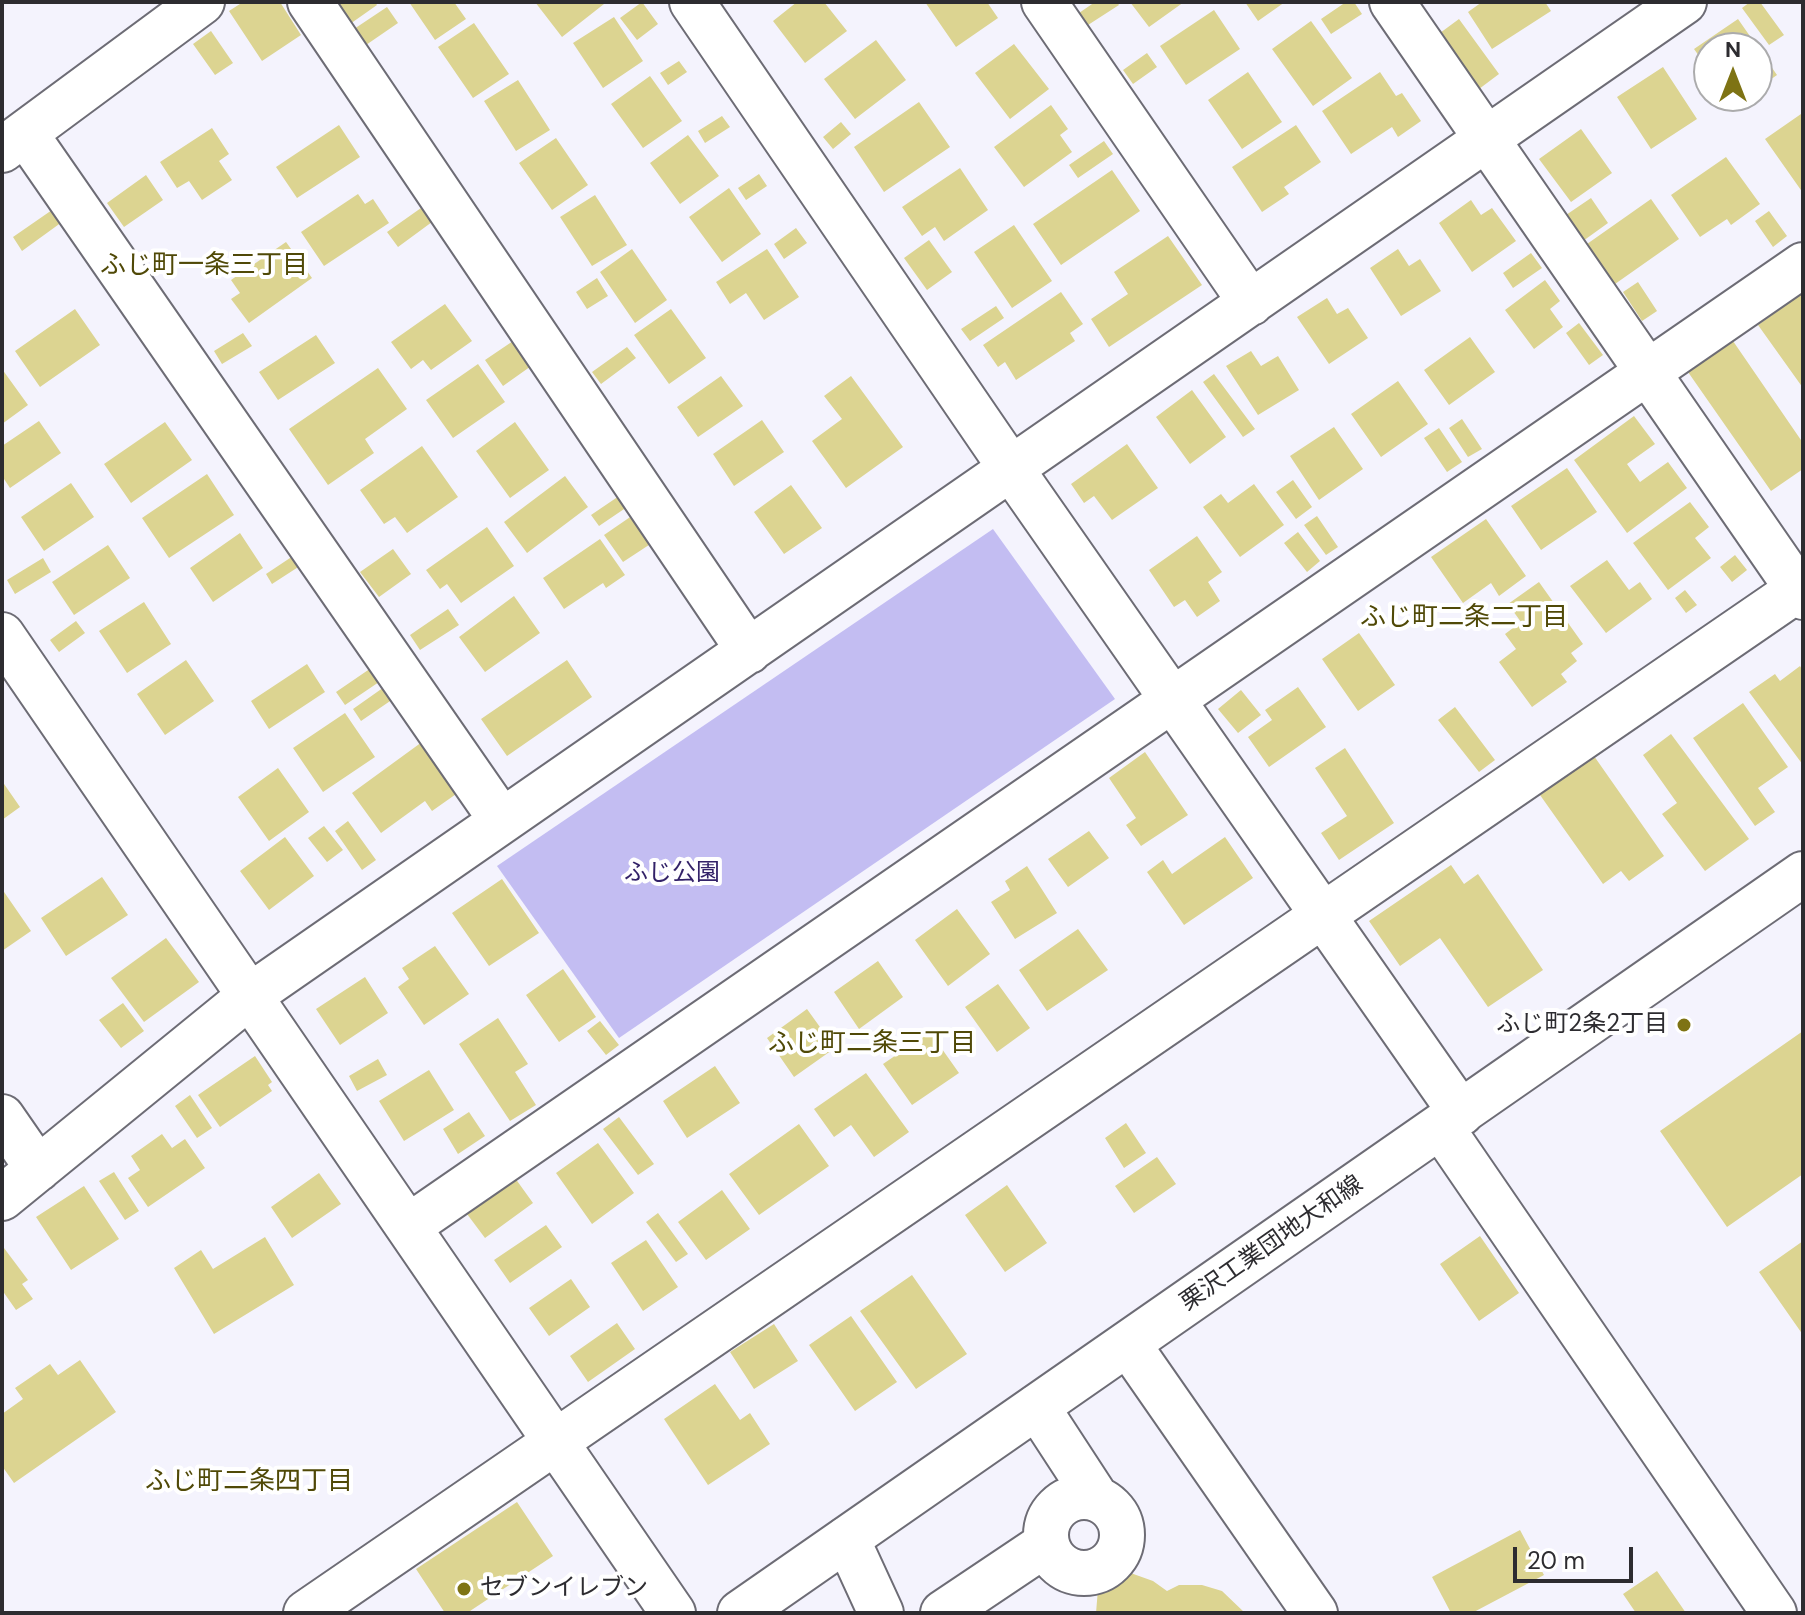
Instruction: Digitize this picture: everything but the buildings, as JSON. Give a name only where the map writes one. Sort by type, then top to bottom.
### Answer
[{"type":"street","points":[[202,2],[14,141],[502,821]]},
{"type":"street","points":[[310,2],[749,651]]},
{"type":"street","points":[[692,2],[1012,470],[1323,916],[1451,1120],[1774,1613]]},
{"type":"street","points":[[1044,2],[1251,303]]},
{"type":"street","points":[[306,1613],[1801,591],[1392,2]]},
{"type":"street","points":[[2,1198],[251,995],[1684,2]]},
{"type":"street","points":[[409,1226],[1803,265]]},
{"type":"street","points":[[2,635],[673,1613]]},
{"type":"street","name":"栗沢工業団地大和線","points":[[740,1613],[1803,874]]},
{"type":"street","points":[[2,1117],[38,1169]]},
{"type":"street","points":[[1128,1344],[1315,1613]]},
{"type":"street","points":[[1037,1407],[1097,1499],[1115,1513],[1123,1534],[1116,1556],[1099,1571],[1077,1573],[1057,1563],[1046,1544],[1047,1523],[1059,1506],[1077,1497],[1097,1499]]},
{"type":"street","points":[[847,1539],[881,1613]]},
{"type":"street","points":[[943,1613],[1046,1544]]},
{"type":"green space","name":"ふじ公園","points":[[993,529],[1115,699],[619,1038],[497,866]]},
{"type":"place","name":"ふじ町2条2丁目","points":[[1684,1025]]},
{"type":"place","name":"セブンイレブン","points":[[464,1589]]},
{"type":"district","name":"ふじ町一条三丁目","points":[[204,266]]},
{"type":"district","name":"ふじ町二条二丁目","points":[[1464,618]]},
{"type":"district","name":"ふじ町二条三丁目","points":[[872,1044]]},
{"type":"district","name":"ふじ町二条四丁目","points":[[249,1482]]}]
